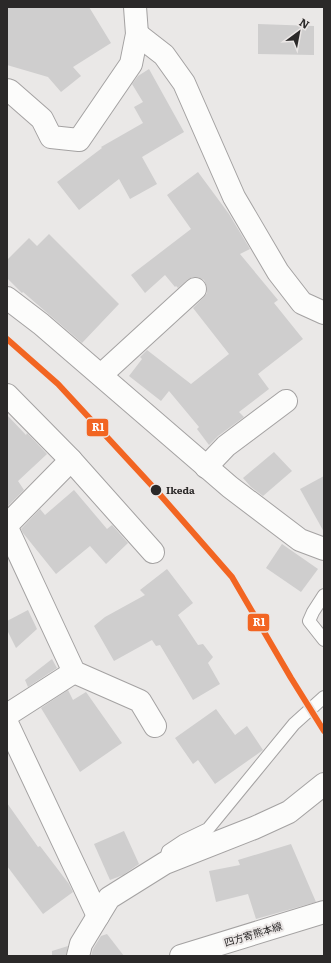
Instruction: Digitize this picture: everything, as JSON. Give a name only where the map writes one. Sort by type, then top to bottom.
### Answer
[{"type":"street","points":[[7,90],[42,119],[51,137],[79,140],[131,64],[137,34],[135,7]]},
{"type":"street","points":[[137,34],[164,55],[184,83],[234,197],[278,272],[302,303],[324,313]]},
{"type":"street","points":[[101,375],[195,289]]},
{"type":"street","points":[[7,298],[41,324],[230,487],[300,540],[324,550]]},
{"type":"street","points":[[7,395],[71,460],[153,552]]},
{"type":"street","points":[[206,467],[226,446],[286,401]]},
{"type":"street","points":[[7,525],[71,460]]},
{"type":"street","points":[[7,528],[74,672],[140,701],[155,726]]},
{"type":"street","points":[[7,715],[74,672]]},
{"type":"street","points":[[7,723],[98,916]]},
{"type":"street","points":[[78,956],[81,944],[109,898],[165,863],[254,828],[289,812],[324,784]]},
{"type":"street","name":"四方寄熊本線","points":[[181,956],[324,912]]},
{"type":"lane","points":[[324,595],[313,612],[310,621],[324,640]]},
{"type":"lane","points":[[165,863],[168,851],[183,841],[208,829],[294,724],[324,697]]},
{"type":"building","points":[[7,7],[89,7],[111,43],[73,67],[81,76],[61,92],[48,77],[7,65]]},
{"type":"building","points":[[258,24],[314,26],[314,55],[258,54]]},
{"type":"building","points":[[149,69],[184,132],[142,157],[157,184],[130,199],[119,179],[79,210],[57,182],[102,148],[101,147],[143,123],[134,107],[143,102],[132,84],[138,76]]},
{"type":"building","points":[[198,172],[229,214],[250,249],[240,254],[278,300],[274,303],[303,339],[258,374],[269,389],[239,412],[244,417],[218,436],[209,445],[197,429],[199,427],[169,391],[161,401],[129,376],[142,359],[140,357],[147,350],[191,384],[229,354],[193,308],[207,293],[207,287],[204,280],[198,277],[192,277],[178,288],[176,286],[175,287],[165,275],[145,293],[131,275],[191,229],[167,195]]},
{"type":"building","points":[[49,234],[119,304],[82,343],[23,292],[22,293],[7,278],[7,260],[29,238],[37,246]]},
{"type":"building","points":[[7,415],[47,454],[18,481],[24,490],[7,507]]},
{"type":"building","points":[[274,452],[292,471],[263,496],[251,487],[243,478]]},
{"type":"building","points":[[324,476],[324,532],[300,489]]},
{"type":"building","points":[[74,490],[107,529],[112,525],[128,543],[106,564],[90,546],[56,574],[21,529],[40,509],[45,515]]},
{"type":"building","points":[[282,544],[318,569],[301,592],[266,568]]},
{"type":"building","points":[[167,569],[193,603],[178,615],[198,645],[203,644],[213,657],[208,663],[220,684],[193,700],[160,645],[156,646],[152,640],[114,661],[94,626],[105,617],[145,595],[140,590]]},
{"type":"building","points":[[28,610],[37,629],[16,648],[7,630],[7,621]]},
{"type":"building","points":[[52,659],[57,668],[28,687],[25,680]]},
{"type":"building","points":[[68,690],[73,700],[86,692],[122,743],[80,772],[41,708]]},
{"type":"building","points":[[216,709],[235,735],[247,726],[263,750],[215,784],[198,760],[193,764],[175,738]]},
{"type":"building","points":[[7,803],[38,847],[40,846],[69,884],[73,892],[43,914],[7,866]]},
{"type":"building","points":[[124,831],[139,864],[123,875],[110,880],[94,844]]},
{"type":"building","points":[[291,844],[316,902],[256,919],[248,894],[216,902],[209,871],[240,865],[238,860]]},
{"type":"building","points":[[107,934],[124,956],[91,956],[93,949],[101,936]]},
{"type":"building","points":[[68,946],[66,956],[52,956],[52,951]]},
{"type":"transit line","name":"R1","points":[[7,339],[58,384],[155,489],[232,577],[324,731]]},
{"type":"place","name":"Ikeda","points":[[156,490]]}]
